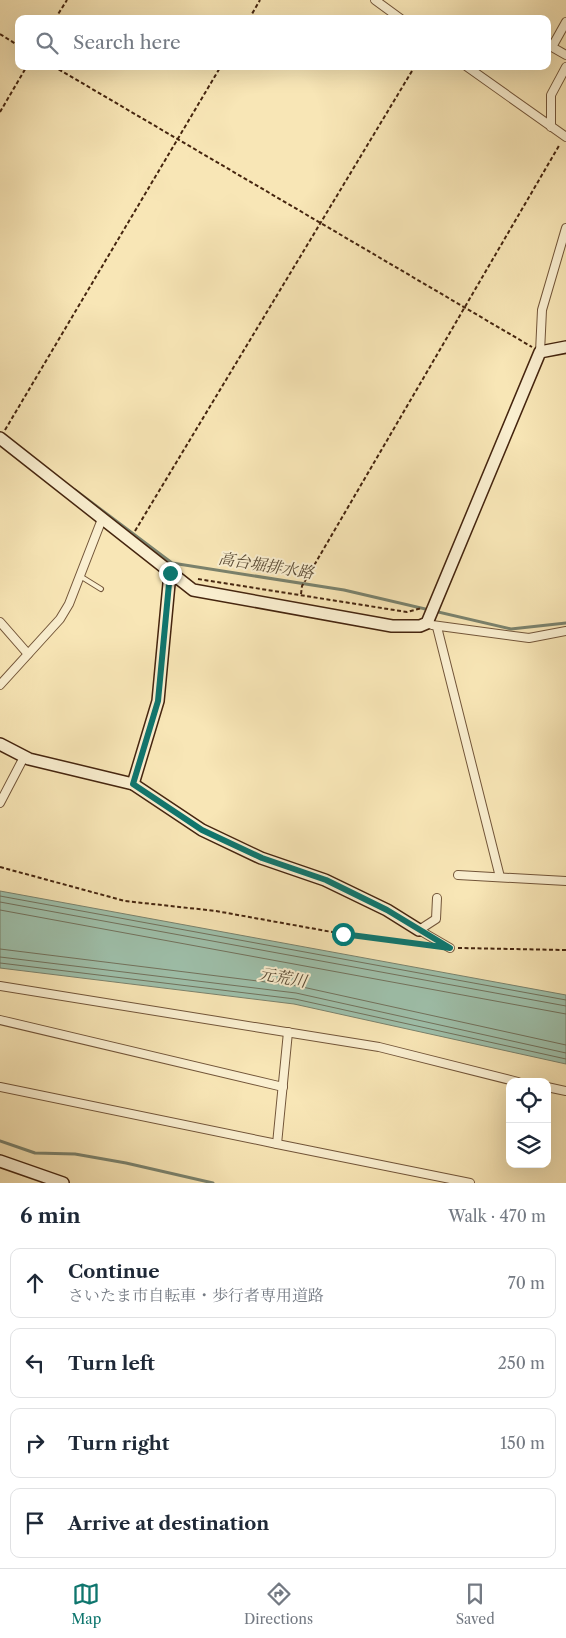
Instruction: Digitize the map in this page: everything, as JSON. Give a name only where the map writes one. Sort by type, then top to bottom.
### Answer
[{"type":"street","points":[[376,0],[395,15]]},
{"type":"street","points":[[566,22],[552,47],[566,55]]},
{"type":"street","points":[[551,127],[551,95],[566,67]]},
{"type":"street","points":[[472,70],[565,137]]},
{"type":"street","points":[[500,877],[431,623],[540,352],[542,310],[566,228]]},
{"type":"street","points":[[540,352],[566,346]]},
{"type":"street","points":[[0,438],[192,590],[392,626],[420,626],[431,623],[529,638],[566,631]]},
{"type":"street","points":[[0,684],[60,619],[69,604],[102,518]]},
{"type":"street","points":[[133,784],[158,701],[170,573]]},
{"type":"street","points":[[0,622],[28,654]]},
{"type":"street","points":[[0,744],[24,757],[133,784],[202,830],[262,858],[326,880],[387,910],[450,948]]},
{"type":"street","points":[[0,803],[24,757]]},
{"type":"street","points":[[458,875],[566,881]]},
{"type":"street","points":[[419,930],[436,919],[437,898]]},
{"type":"street","points":[[0,986],[379,1047],[506,1079]]},
{"type":"street","points":[[0,1020],[283,1087]]},
{"type":"street","points":[[277,1144],[288,1032]]},
{"type":"street","points":[[0,1087],[470,1183]]},
{"type":"street","points":[[551,1088],[566,1091]]},
{"type":"street","points":[[0,1161],[63,1183]]},
{"type":"lane","points":[[80,576],[102,589]]},
{"type":"path","points":[[58,15],[67,0]]},
{"type":"path","points":[[251,15],[260,0]]},
{"type":"path","points":[[0,34],[15,43]]},
{"type":"path","points":[[0,112],[25,70]]},
{"type":"path","points":[[60,70],[540,352]]},
{"type":"path","points":[[0,438],[219,70]]},
{"type":"path","points":[[130,541],[413,70]]},
{"type":"path","points":[[301,594],[302,586],[565,137]]},
{"type":"path","points":[[193,579],[301,594],[407,612],[421,607],[431,623]]},
{"type":"path","points":[[0,867],[126,901],[216,911],[343,934],[430,945]]},
{"type":"path","points":[[450,948],[566,950]]},
{"type":"water","name":"元荒川","points":[[0,891],[566,995],[566,1064],[294,1004],[0,968]]},
{"type":"waterway","name":"高台堀排水路","points":[[75,490],[172,563],[344,590],[511,629],[566,623]]},
{"type":"waterway","points":[[0,1141],[35,1153],[75,1154],[126,1163],[213,1183]]},
{"type":"route","points":[[170,573],[158,701],[133,784],[202,830],[262,858],[326,880],[387,910],[450,948],[343,934]]}]
